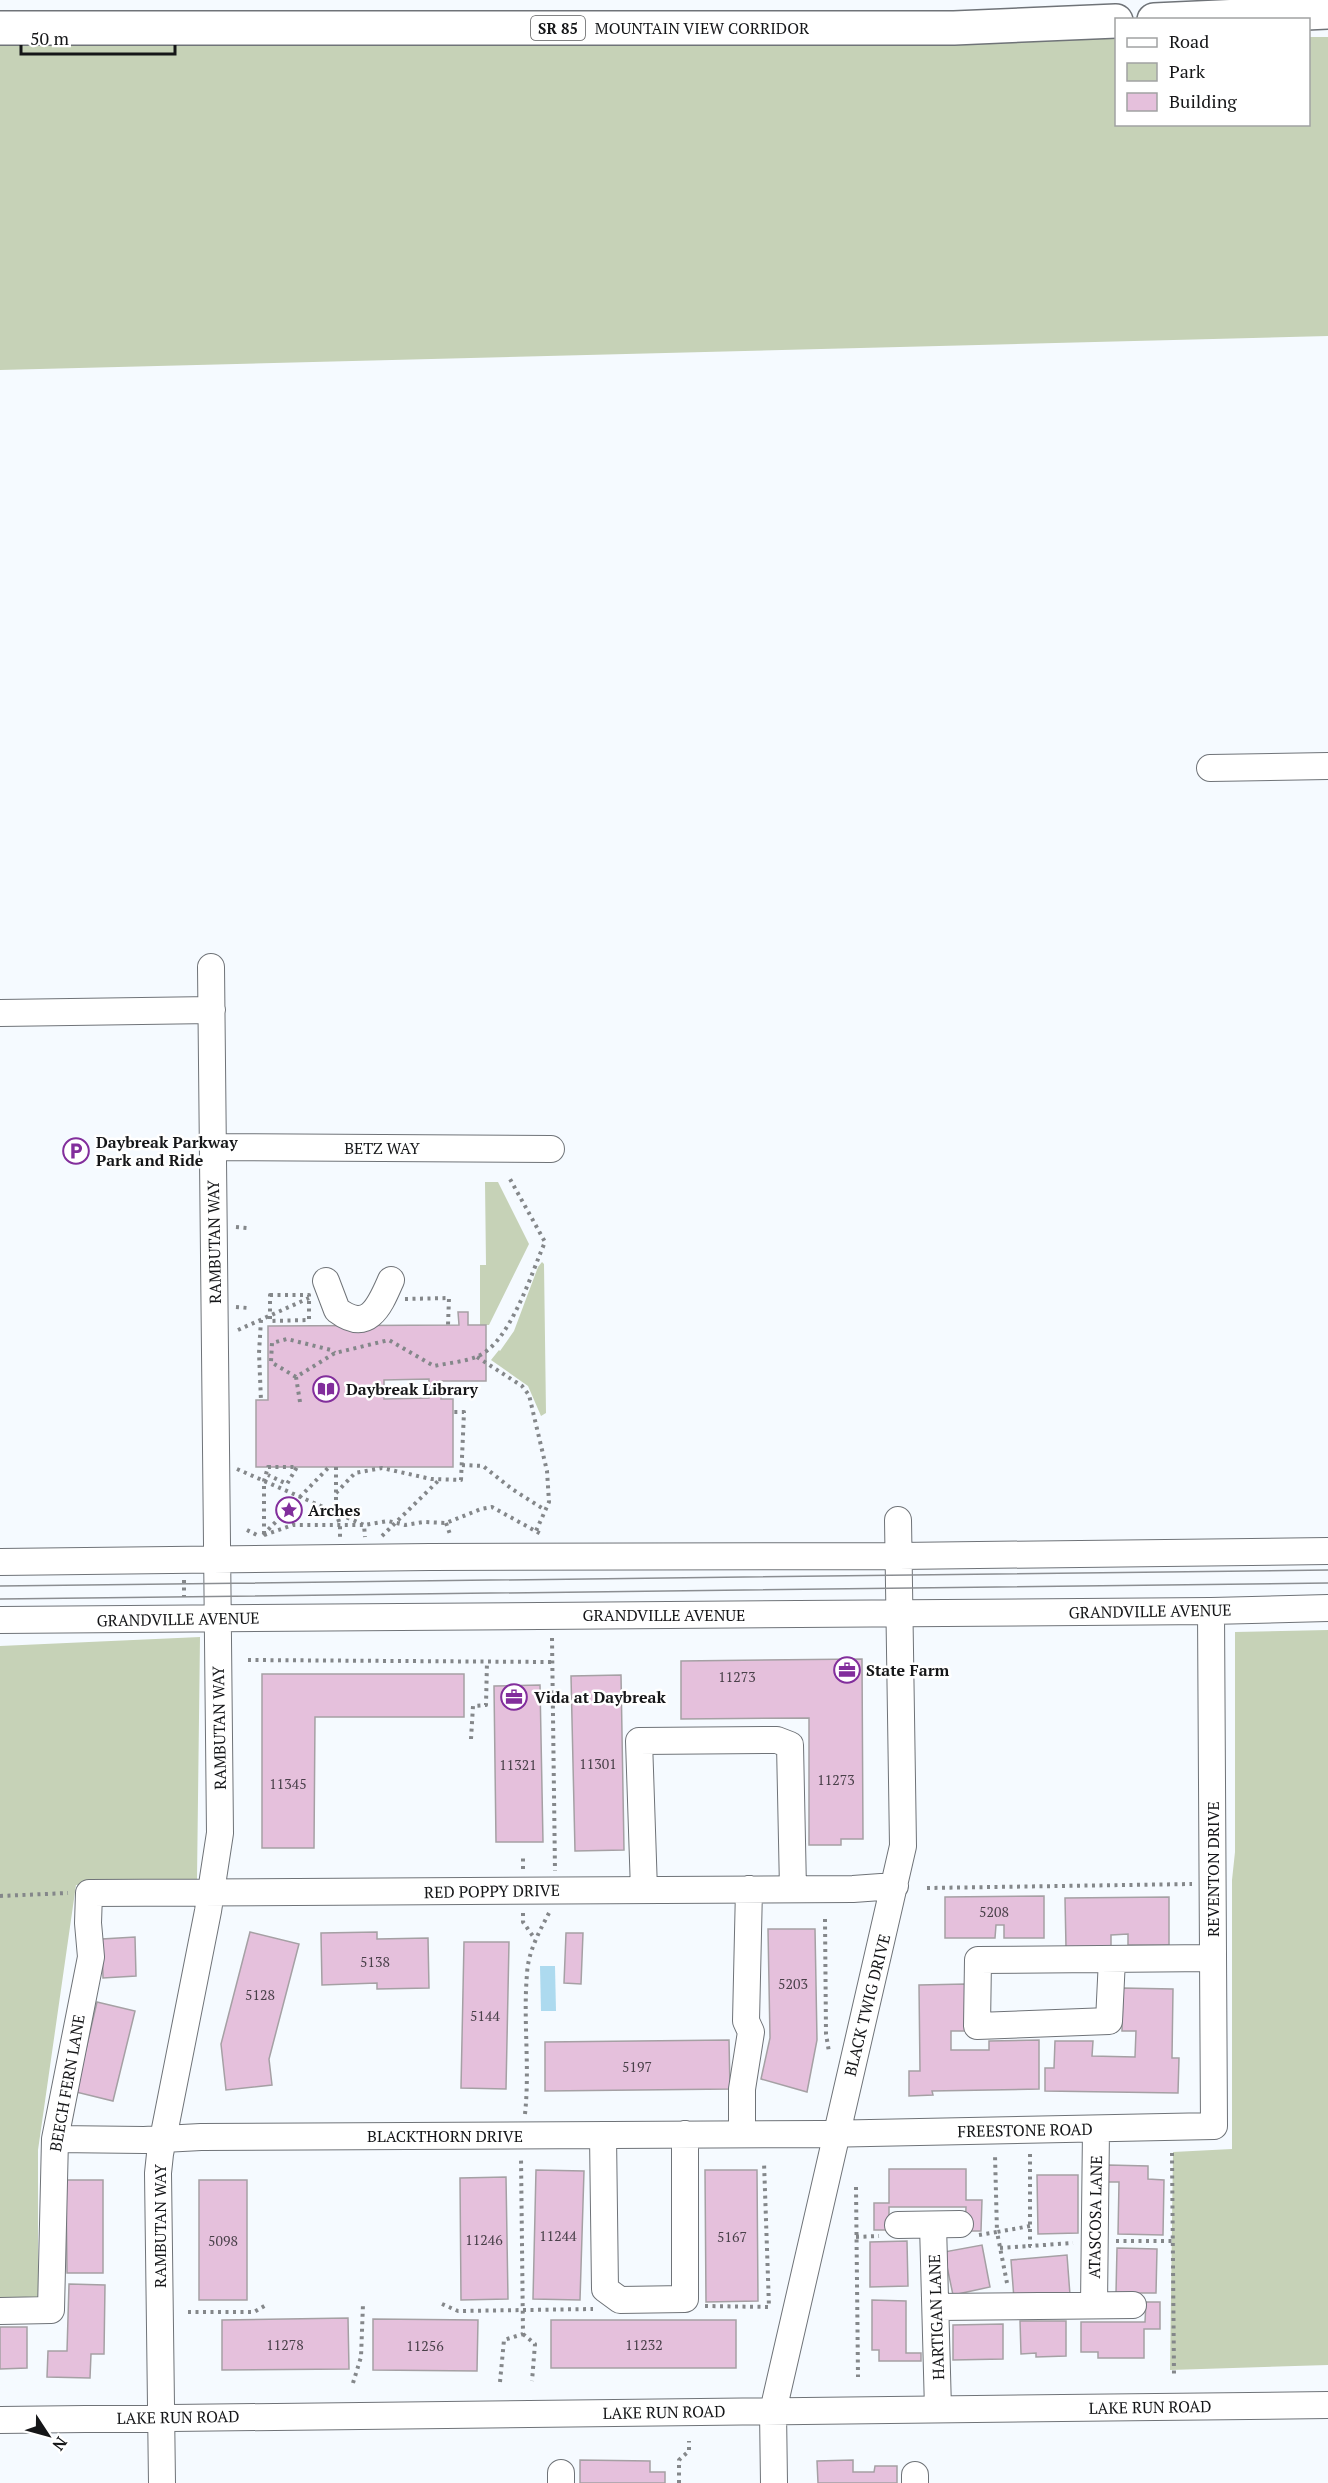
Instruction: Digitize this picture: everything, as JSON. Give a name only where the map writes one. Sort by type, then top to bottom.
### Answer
[{"type":"highway","points":[[1198,18],[1328,12]]},
{"type":"highway","name":"MOUNTAIN VIEW CORRIDOR","points":[[0,28],[954,28],[1115,21]]},
{"type":"street","points":[[1210,768],[1328,766]]},
{"type":"street","name":"RAMBUTAN WAY","points":[[162,2483],[158,2173],[220,1833],[211,968]]},
{"type":"street","points":[[0,1014],[212,1010]]},
{"type":"street","name":"BETZ WAY","points":[[213,1147],[551,1149]]},
{"type":"street","points":[[317,1289],[337,1310],[353,1318],[363,1318],[373,1314],[397,1285]]},
{"type":"street","name":"BLACK TWIG DRIVE","points":[[774,2483],[773,2411],[835,2133],[903,1846],[898,1520]]},
{"type":"street","points":[[0,1562],[1328,1551]]},
{"type":"street","name":"GRANDVILLE AVENUE","points":[[0,1620],[1211,1611],[1328,1608]]},
{"type":"street","name":"REVENTON DRIVE","points":[[1211,1611],[1214,2126]]},
{"type":"street","points":[[644,1890],[639,1741],[777,1740],[790,1745],[793,1888]]},
{"type":"street","name":"RED POPPY DRIVE","points":[[89,1893],[854,1889],[895,1886]]},
{"type":"street","points":[[742,2134],[742,2089],[751,2032],[746,2021],[749,1889]]},
{"type":"street","name":"BEECH FERN LANE","points":[[0,2311],[51,2310],[55,2139],[91,1957],[88,1923],[89,1893]]},
{"type":"street","points":[[1112,1959],[1109,2021],[977,2026],[978,1960],[1213,1958]]},
{"type":"street","name":"FREESTONE ROAD","points":[[835,2133],[1214,2126]]},
{"type":"street","name":"ATASCOSA LANE","points":[[1094,2305],[1096,2128]]},
{"type":"street","name":"BLACKTHORN DRIVE","points":[[55,2139],[835,2133]]},
{"type":"street","points":[[603,2135],[605,2289],[620,2300],[685,2299],[685,2134]]},
{"type":"street","points":[[898,2225],[960,2224]]},
{"type":"street","name":"HARTIGAN LANE","points":[[933,2225],[938,2409]]},
{"type":"street","points":[[936,2307],[1133,2305]]},
{"type":"street","name":"LAKE RUN ROAD","points":[[0,2420],[189,2416],[1328,2405]]},
{"type":"path","points":[[296,1377],[335,1353],[389,1340],[434,1366],[477,1357],[494,1345],[508,1326],[545,1242],[510,1179]]},
{"type":"path","points":[[233,1226],[248,1228]]},
{"type":"path","points":[[397,1285],[403,1299],[449,1298],[448,1325]]},
{"type":"path","points":[[234,1332],[270,1316],[317,1289]]},
{"type":"path","points":[[317,1289],[309,1320],[270,1320],[270,1295],[309,1295],[317,1289]]},
{"type":"path","points":[[234,1307],[248,1308]]},
{"type":"path","points":[[261,1320],[259,1353],[261,1401]]},
{"type":"path","points":[[300,1402],[296,1377],[271,1362],[272,1343],[287,1340],[331,1350],[335,1353]]},
{"type":"path","points":[[477,1357],[522,1386],[529,1395],[547,1471],[549,1502],[533,1537]]},
{"type":"path","points":[[336,1493],[355,1473],[382,1468],[440,1479],[461,1480],[464,1412],[453,1412]]},
{"type":"path","points":[[462,1465],[483,1466],[512,1489],[545,1510]]},
{"type":"path","points":[[262,1535],[264,1481],[268,1475],[268,1467],[297,1467],[287,1484],[268,1475]]},
{"type":"path","points":[[255,1542],[329,1467]]},
{"type":"path","points":[[336,1467],[336,1514],[340,1524],[340,1542]]},
{"type":"path","points":[[236,1468],[364,1525]]},
{"type":"path","points":[[378,1541],[440,1479]]},
{"type":"path","points":[[262,1535],[293,1525],[364,1525],[388,1521],[405,1525],[424,1522],[446,1523],[481,1509],[492,1508],[547,1537]]},
{"type":"path","points":[[446,1523],[452,1539]]},
{"type":"path","points":[[552,1637],[555,1876]]},
{"type":"path","points":[[248,1660],[552,1662]]},
{"type":"path","points":[[471,1739],[473,1706],[486,1705],[487,1662]]},
{"type":"path","points":[[927,1888],[1201,1884]]},
{"type":"path","points":[[0,1896],[89,1893]]},
{"type":"path","points":[[532,2381],[535,2344],[523,2334],[521,2311],[520,2166],[528,2062],[527,1972],[535,1939],[549,1911]]},
{"type":"path","points":[[825,1919],[826,2034],[829,2052]]},
{"type":"path","points":[[523,1922],[535,1939]]},
{"type":"path","points":[[1172,2153],[1174,2375]]},
{"type":"path","points":[[995,2155],[997,2232],[1012,2307]]},
{"type":"path","points":[[696,2305],[769,2307],[764,2162]]},
{"type":"path","points":[[856,2187],[858,2378]]},
{"type":"path","points":[[960,2224],[961,2239],[1030,2226]]},
{"type":"path","points":[[1000,2248],[1030,2246]]},
{"type":"path","points":[[353,2383],[361,2357],[363,2304]]},
{"type":"path","points":[[442,2304],[458,2311],[603,2308]]},
{"type":"path","points":[[188,2312],[254,2312],[266,2305]]},
{"type":"path","points":[[500,2382],[504,2340],[523,2334]]},
{"type":"path","points":[[679,2483],[679,2460],[689,2451],[689,2441]]},
{"type":"green space","points":[[1115,34],[1115,126],[1310,126],[1310,37],[1328,37],[1328,336],[0,370],[0,40]]},
{"type":"green space","points":[[485,1182],[498,1182],[529,1244],[489,1325],[480,1325],[480,1265],[486,1265]]},
{"type":"green space","points":[[542,1262],[544,1264],[546,1413],[541,1416],[528,1386],[491,1360],[514,1331],[538,1267]]},
{"type":"green space","points":[[1328,1630],[1328,2365],[1170,2370],[1173,2152],[1232,2149],[1235,1632]]},
{"type":"green space","points":[[200,1637],[197,1879],[76,1885],[38,2150],[38,2299],[0,2300],[0,1646]]},
{"type":"water","points":[[540,1966],[555,1966],[556,2011],[541,2011]]},
{"type":"building","name":"Daybreak Library","points":[[458,1312],[468,1312],[468,1325],[486,1325],[486,1381],[441,1381],[441,1399],[453,1399],[453,1467],[256,1467],[256,1400],[268,1400],[268,1326],[459,1325]],"holes":[[[429,1379],[429,1398],[384,1399],[384,1380]]]},
{"type":"building","points":[[862,1659],[863,1839],[841,1839],[841,1845],[809,1845],[809,1718],[681,1719],[681,1661]]},
{"type":"building","points":[[262,1674],[464,1674],[464,1717],[315,1717],[314,1848],[262,1848]]},
{"type":"building","points":[[621,1675],[624,1850],[575,1851],[571,1676]]},
{"type":"building","points":[[540,1685],[543,1842],[496,1842],[494,1686]]},
{"type":"building","points":[[1044,1896],[1044,1938],[1004,1938],[1004,1925],[996,1925],[995,1938],[945,1938],[945,1897]]},
{"type":"building","points":[[1169,1897],[1169,1945],[1128,1945],[1128,1934],[1111,1935],[1111,1947],[1066,1947],[1065,1898]]},
{"type":"building","points":[[768,1929],[815,1929],[817,2040],[807,2092],[761,2079],[770,2038]]},
{"type":"building","points":[[250,1932],[299,1944],[269,2059],[272,2085],[226,2090],[221,2044]]},
{"type":"building","points":[[377,1932],[377,1939],[428,1938],[429,1988],[377,1989],[377,1983],[322,1985],[321,1933]]},
{"type":"building","points":[[566,1933],[583,1933],[581,1984],[564,1983]]},
{"type":"building","points":[[135,1937],[136,1976],[103,1978],[102,1939]]},
{"type":"building","points":[[464,1942],[509,1942],[506,2089],[461,2088]]},
{"type":"building","points":[[966,1984],[967,2031],[951,2031],[951,2050],[989,2050],[989,2041],[1039,2040],[1039,2089],[932,2091],[933,2095],[909,2096],[909,2071],[920,2071],[919,1985]]},
{"type":"building","points":[[1123,1988],[1173,1989],[1172,2058],[1179,2058],[1178,2093],[1045,2091],[1045,2068],[1054,2068],[1055,2041],[1093,2041],[1092,2056],[1135,2057],[1136,2031],[1122,2031]]},
{"type":"building","points":[[97,2002],[135,2011],[113,2101],[76,2092]]},
{"type":"building","points":[[729,2040],[730,2089],[545,2091],[545,2042]]},
{"type":"building","points":[[1108,2165],[1148,2166],[1148,2179],[1164,2180],[1163,2235],[1118,2234],[1119,2182],[1107,2182]]},
{"type":"building","points":[[889,2169],[966,2169],[966,2200],[982,2200],[981,2231],[965,2231],[966,2207],[889,2207],[889,2230],[874,2230],[874,2203],[889,2203]]},
{"type":"building","points":[[536,2170],[584,2171],[580,2300],[533,2299]]},
{"type":"building","points":[[705,2170],[757,2170],[758,2301],[706,2302]]},
{"type":"building","points":[[1037,2175],[1078,2175],[1078,2233],[1038,2234]]},
{"type":"building","points":[[506,2177],[508,2299],[461,2300],[460,2178]]},
{"type":"building","points":[[66,2180],[103,2180],[103,2273],[67,2273]]},
{"type":"building","points":[[199,2180],[247,2180],[247,2300],[199,2300]]},
{"type":"building","points":[[907,2241],[908,2286],[870,2287],[870,2242]]},
{"type":"building","points":[[982,2245],[990,2287],[953,2295],[944,2252]]},
{"type":"building","points":[[1117,2248],[1157,2249],[1156,2293],[1116,2293]]},
{"type":"building","points":[[1067,2255],[1070,2295],[1014,2299],[1011,2260]]},
{"type":"building","points":[[69,2284],[105,2285],[104,2354],[91,2354],[90,2378],[47,2377],[48,2351],[67,2351]]},
{"type":"building","points":[[872,2300],[906,2301],[906,2353],[921,2353],[921,2361],[879,2361],[879,2350],[872,2350]]},
{"type":"building","points":[[1146,2302],[1160,2302],[1160,2329],[1144,2329],[1144,2358],[1098,2358],[1098,2352],[1081,2352],[1081,2322],[1145,2322]]},
{"type":"building","points":[[348,2318],[349,2369],[222,2370],[222,2320]]},
{"type":"building","points":[[373,2319],[478,2320],[477,2371],[373,2370]]},
{"type":"building","points":[[551,2320],[736,2320],[736,2368],[551,2368]]},
{"type":"building","points":[[1020,2321],[1066,2321],[1066,2356],[1036,2357],[1036,2353],[1021,2354]]},
{"type":"building","points":[[1003,2324],[1003,2359],[953,2360],[953,2325]]},
{"type":"building","points":[[0,2327],[27,2327],[27,2368],[0,2369]]},
{"type":"building","points":[[580,2460],[650,2461],[650,2472],[665,2472],[665,2483],[580,2483]]},
{"type":"building","points":[[853,2460],[853,2472],[874,2472],[875,2466],[897,2466],[897,2483],[818,2483],[817,2461]]},
{"type":"tram line","points":[[0,1586],[1328,1570]]},
{"type":"tram line","points":[[0,1599],[1328,1583]]},
{"type":"place","name":"Daybreak Parkway Park and Ride","points":[[76,1151]]},
{"type":"place","name":"Daybreak Library","points":[[326,1389]]},
{"type":"place","name":"Arches","points":[[289,1510]]},
{"type":"place","name":"State Farm","points":[[847,1670]]},
{"type":"place","name":"Vida at Daybreak","points":[[514,1697]]}]
